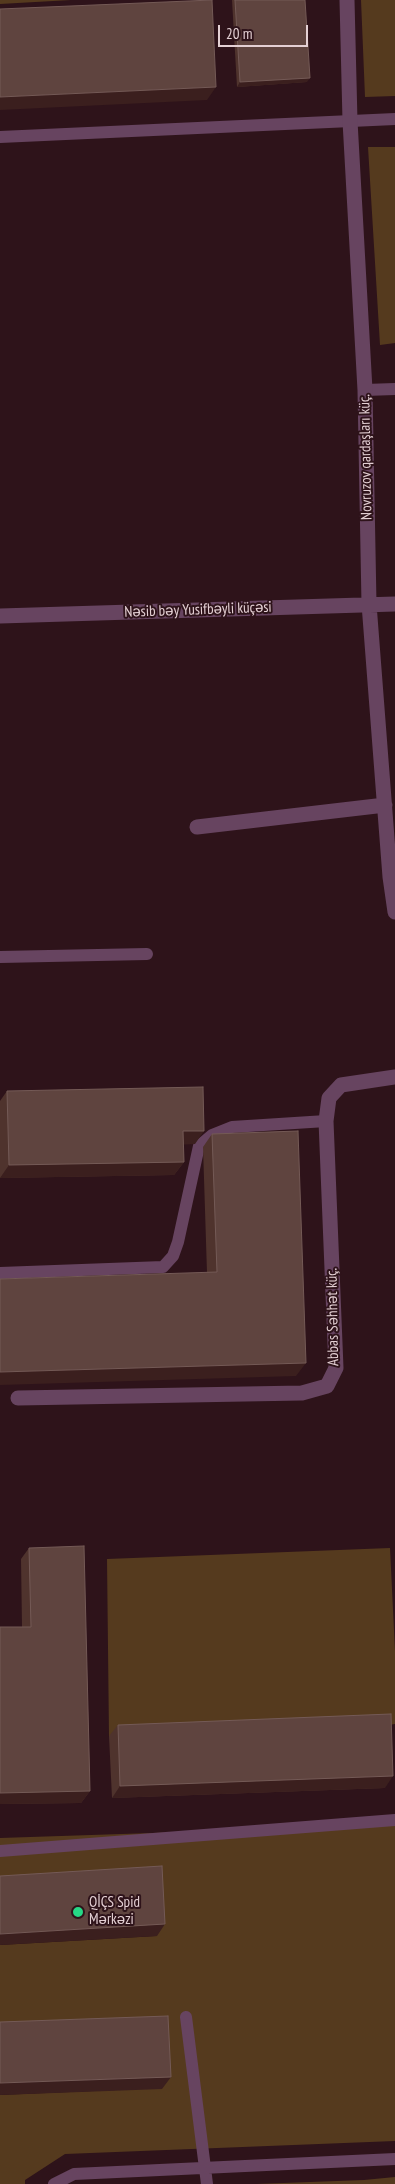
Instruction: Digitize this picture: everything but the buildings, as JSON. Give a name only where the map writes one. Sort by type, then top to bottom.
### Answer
[{"type":"street","name":"Novruzov qardaşları küç.","points":[[347,0],[350,121],[365,390],[369,604],[395,912]]},
{"type":"street","name":"Nəsib bəy Yusifbəyli küçəsi","points":[[0,616],[395,604]]},
{"type":"street","points":[[197,827],[385,805]]},
{"type":"street","name":"Abbas Səhhət küç.","points":[[18,1398],[302,1393],[327,1386],[336,1368],[326,1121],[329,1098],[341,1085],[395,1078]]},
{"type":"lane","points":[[0,136],[395,119]]},
{"type":"lane","points":[[365,390],[395,389]]},
{"type":"lane","points":[[0,957],[147,954]]},
{"type":"lane","points":[[0,1273],[163,1267],[173,1256],[178,1242],[199,1146],[212,1135],[232,1127],[326,1121]]},
{"type":"lane","points":[[0,1851],[395,1820]]},
{"type":"lane","points":[[186,2017],[207,2168],[207,2184]]},
{"type":"lane","points":[[54,2184],[74,2174],[395,2159]]},
{"type":"shaded area","points":[[0,0],[71,0],[0,4]]},
{"type":"shaded area","points":[[361,0],[395,0],[395,96],[365,97]]},
{"type":"shaded area","points":[[368,147],[395,147],[395,343],[380,345]]},
{"type":"shaded area","points":[[390,1548],[395,1651],[395,1724],[109,1737],[107,1559]]},
{"type":"shaded area","points":[[395,1825],[395,2141],[65,2154],[25,2180],[25,2184],[0,2184],[0,2095],[162,2088],[0,2034],[0,1945],[157,1936],[0,1887],[0,1838]]},
{"type":"shaded area","points":[[395,2177],[395,2184],[256,2184],[364,2180]]},
{"type":"place","name":"QİÇS Spid Mərkəzi","points":[[78,1912]]}]
